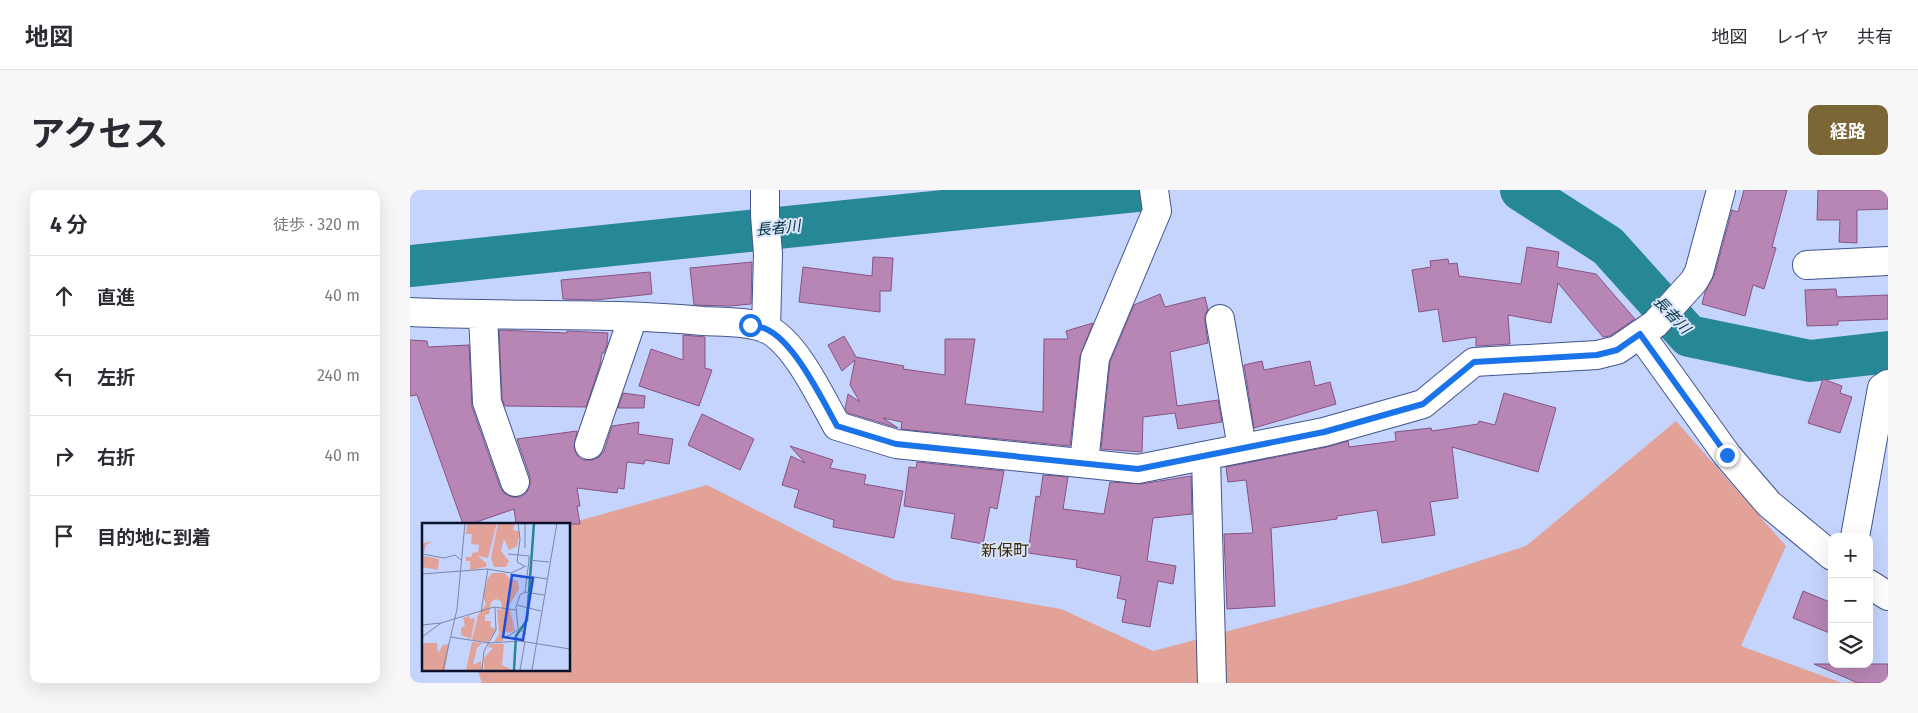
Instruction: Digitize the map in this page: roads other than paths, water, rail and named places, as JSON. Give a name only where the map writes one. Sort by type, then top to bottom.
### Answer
[{"type":"street","points":[[410,312],[633,316],[750,325],[766,329],[785,342],[816,387],[837,426],[896,444],[1138,469],[1324,432],[1423,404],[1474,362],[1597,355],[1617,350],[1648,329],[1694,280],[1699,272],[1721,190]]},
{"type":"street","points":[[1084,463],[1095,358],[1156,200]]},
{"type":"street","points":[[765,203],[768,254],[766,329]]},
{"type":"street","points":[[1807,265],[1888,261]]},
{"type":"street","points":[[483,314],[487,402],[515,482]]},
{"type":"street","points":[[589,445],[633,316]]},
{"type":"street","points":[[1220,319],[1242,448]]},
{"type":"street","points":[[1648,329],[1727,455],[1769,504],[1828,553]]},
{"type":"street","points":[[1856,533],[1882,388],[1888,384]]},
{"type":"street","points":[[1206,457],[1212,683]]},
{"type":"street","points":[[1873,587],[1888,596]]},
{"type":"waterway","name":"長者川","points":[[410,266],[1146,190]]},
{"type":"waterway","name":"長者川","points":[[1521,190],[1608,246],[1689,336],[1810,361],[1888,352]]},
{"type":"district","name":"新保町","points":[[1005,550]]}]
